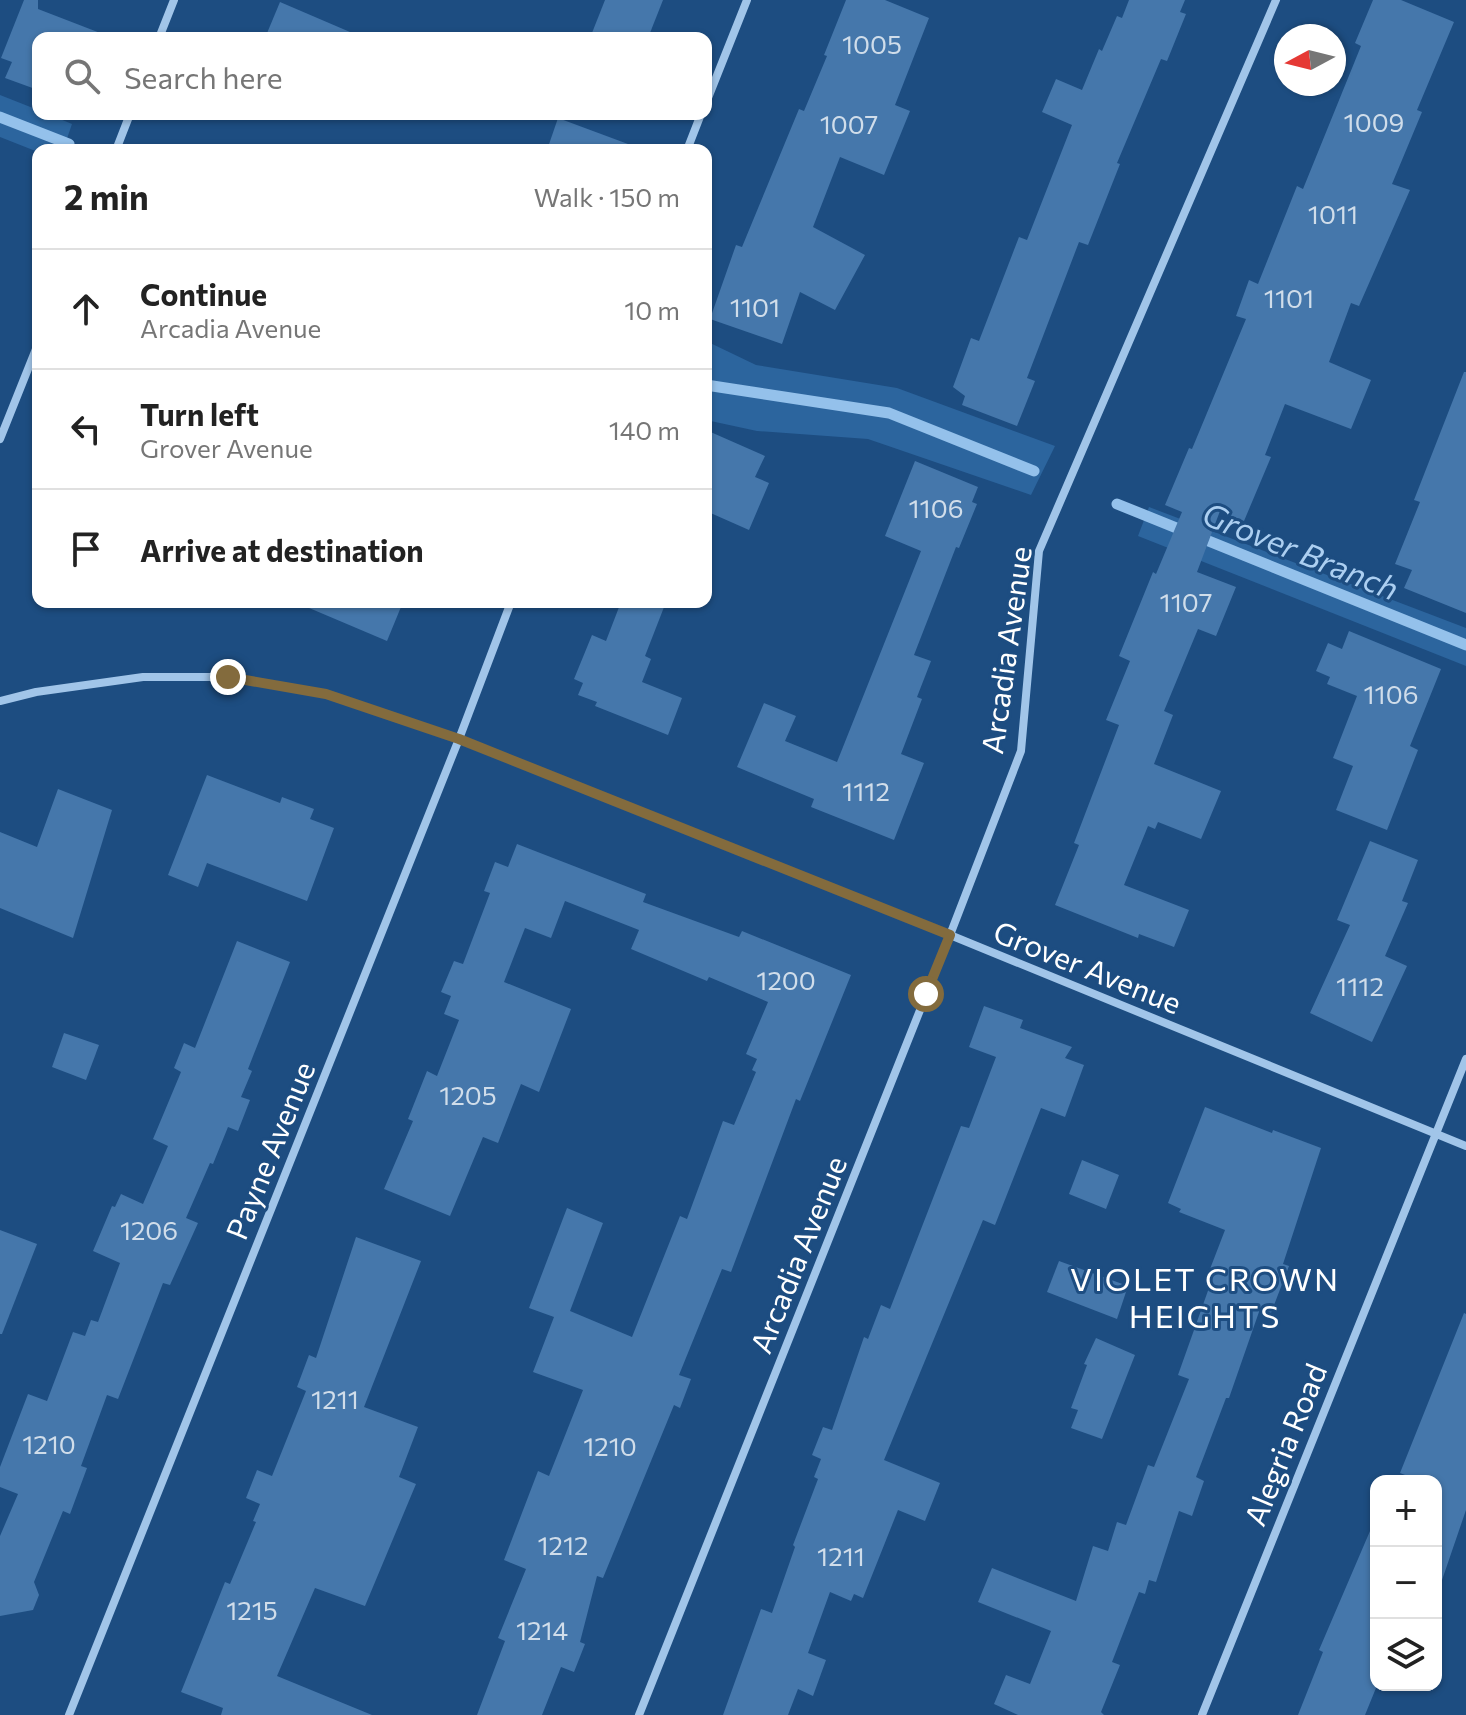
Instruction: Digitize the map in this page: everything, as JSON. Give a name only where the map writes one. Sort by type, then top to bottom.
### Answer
[{"type":"street","points":[[161,32],[174,0]]},
{"type":"street","points":[[712,88],[747,0]]},
{"type":"street","name":"Arcadia Avenue","points":[[639,1715],[1021,751],[1039,551],[1276,0]]},
{"type":"street","points":[[118,144],[128,120]]},
{"type":"street","points":[[689,144],[699,120]]},
{"type":"street","points":[[0,439],[32,359]]},
{"type":"street","name":"Payne Avenue","points":[[69,1715],[509,608]]},
{"type":"street","name":"Grover Avenue","points":[[0,701],[36,692],[143,677],[228,677],[326,694],[459,739],[1466,1146]]},
{"type":"street","name":"Alegria Road","points":[[1202,1715],[1466,1059]]},
{"type":"shaded area","points":[[0,95],[32,108],[32,120],[62,120],[72,124],[65,144],[32,144],[32,150],[0,137]]},
{"type":"shaded area","points":[[712,344],[756,365],[897,388],[1055,446],[1031,495],[868,439],[757,431],[712,421]]},
{"type":"shaded area","points":[[1149,507],[1466,628],[1466,666],[1138,536]]},
{"type":"building","points":[[24,0],[38,0],[38,9],[98,32],[32,32],[32,88],[5,78],[12,62],[1,58]]},
{"type":"building","points":[[605,0],[663,0],[650,32],[592,32]]},
{"type":"building","points":[[846,0],[885,0],[929,18],[895,105],[910,111],[884,175],[840,157],[813,227],[865,255],[835,310],[800,292],[782,344],[712,320],[712,313],[736,245],[742,247],[799,109],[804,111],[827,56],[824,55]]},
{"type":"building","points":[[1129,0],[1185,0],[1180,12],[1186,14],[1167,61],[1161,59],[1117,163],[1120,164],[1088,245],[1079,242],[1027,378],[1035,381],[1017,426],[962,405],[965,396],[953,387],[971,338],[979,341],[1019,237],[1027,240],[1072,125],[1042,112],[1056,79],[1082,90],[1099,49],[1102,51],[1117,16],[1122,18]]},
{"type":"building","points":[[1373,0],[1401,0],[1454,22],[1417,110],[1422,112],[1392,184],[1410,190],[1359,306],[1351,303],[1329,362],[1371,380],[1351,429],[1285,404],[1265,455],[1271,457],[1244,521],[1220,511],[1197,572],[1236,587],[1216,636],[1198,629],[1164,711],[1173,715],[1154,764],[1221,791],[1201,839],[1158,822],[1155,829],[1148,826],[1124,885],[1189,910],[1174,947],[1139,934],[1138,938],[1055,905],[1079,845],[1074,843],[1119,725],[1106,720],[1130,661],[1119,656],[1153,572],[1156,574],[1182,512],[1165,505],[1246,319],[1236,316],[1249,280],[1258,284],[1297,186],[1303,189],[1341,96],[1346,96],[1346,83],[1361,46],[1355,43]]},
{"type":"building","points":[[280,2],[350,32],[268,32]]},
{"type":"building","points":[[557,120],[563,120],[628,144],[549,144]]},
{"type":"building","points":[[1464,372],[1466,613],[1404,588],[1412,570],[1395,564],[1420,502],[1414,500]]},
{"type":"building","points":[[712,433],[765,456],[755,477],[769,483],[749,530],[712,514]]},
{"type":"building","points":[[915,461],[978,487],[972,502],[977,504],[959,548],[956,547],[914,655],[931,661],[917,697],[922,699],[901,754],[924,763],[894,840],[811,807],[814,799],[737,767],[764,703],[796,716],[785,741],[837,762],[921,551],[885,536]]},
{"type":"building","points":[[309,608],[401,608],[387,641]]},
{"type":"building","points":[[619,608],[664,608],[645,656],[651,659],[642,682],[682,698],[668,735],[595,706],[597,702],[578,695],[583,683],[574,679],[592,635],[606,641]]},
{"type":"building","points":[[1349,631],[1441,669],[1410,746],[1418,750],[1387,830],[1336,810],[1353,766],[1333,758],[1357,696],[1327,684],[1330,677],[1316,671],[1328,643],[1342,649]]},
{"type":"building","points":[[207,775],[280,803],[282,797],[314,809],[310,819],[334,828],[307,901],[207,863],[198,887],[168,875]]},
{"type":"building","points":[[58,789],[112,810],[73,938],[0,908],[0,832],[37,847]]},
{"type":"building","points":[[1370,841],[1418,860],[1402,901],[1408,903],[1385,956],[1407,966],[1372,1042],[1310,1013],[1350,925],[1337,920]]},
{"type":"building","points":[[517,844],[646,894],[643,902],[739,937],[742,931],[851,975],[800,1101],[796,1099],[731,1272],[722,1269],[679,1375],[691,1379],[680,1408],[674,1405],[603,1578],[597,1576],[580,1642],[585,1644],[574,1672],[561,1667],[542,1715],[477,1715],[505,1641],[498,1638],[526,1569],[504,1560],[538,1471],[549,1476],[583,1390],[533,1372],[554,1317],[529,1308],[567,1208],[603,1223],[570,1311],[632,1337],[680,1216],[687,1219],[723,1121],[734,1125],[756,1072],[752,1070],[757,1059],[746,1054],[768,1002],[709,977],[707,981],[631,949],[639,930],[565,901],[551,938],[525,928],[504,982],[571,1009],[539,1092],[521,1084],[498,1143],[483,1137],[450,1216],[384,1189],[413,1121],[408,1119],[427,1071],[437,1076],[459,1020],[444,1014],[451,996],[441,992],[454,961],[463,964],[490,893],[484,891],[495,862],[508,867]]},
{"type":"building","points":[[237,941],[290,962],[248,1069],[252,1071],[241,1097],[250,1100],[238,1131],[228,1127],[213,1164],[210,1163],[186,1218],[198,1223],[170,1285],[163,1283],[118,1399],[107,1395],[81,1466],[87,1468],[70,1514],[63,1511],[34,1582],[39,1595],[33,1610],[0,1616],[0,1536],[18,1494],[0,1487],[0,1467],[28,1394],[47,1401],[73,1332],[85,1336],[91,1320],[98,1322],[120,1263],[93,1251],[112,1206],[115,1207],[121,1194],[143,1204],[168,1146],[153,1139],[181,1072],[174,1068],[184,1043],[195,1048]]},
{"type":"building","points":[[984,1006],[1023,1020],[1020,1028],[1072,1047],[1065,1058],[1084,1065],[1065,1117],[1041,1108],[995,1225],[983,1220],[884,1460],[940,1483],[925,1521],[898,1510],[863,1598],[854,1594],[851,1601],[830,1592],[808,1653],[826,1660],[813,1696],[798,1689],[788,1715],[723,1715],[761,1609],[772,1613],[795,1547],[793,1545],[818,1479],[814,1477],[821,1459],[812,1455],[823,1427],[832,1430],[864,1337],[868,1339],[881,1305],[890,1309],[961,1126],[969,1128],[996,1057],[969,1047]]},
{"type":"building","points":[[64,1033],[99,1045],[86,1080],[52,1067]]},
{"type":"building","points":[[1205,1107],[1321,1148],[1283,1264],[1289,1266],[1271,1313],[1260,1309],[1229,1398],[1226,1398],[1196,1477],[1204,1481],[1192,1516],[1179,1511],[1156,1582],[1149,1580],[1145,1594],[1139,1592],[1112,1662],[1120,1665],[1101,1712],[1104,1715],[1018,1715],[994,1704],[1006,1675],[1030,1684],[1051,1631],[978,1602],[992,1568],[1076,1601],[1093,1546],[1108,1551],[1117,1522],[1126,1525],[1148,1465],[1154,1467],[1189,1379],[1178,1375],[1215,1271],[1210,1269],[1225,1230],[1179,1212],[1181,1209],[1168,1203]]},
{"type":"building","points":[[1082,1160],[1119,1175],[1106,1209],[1069,1194]]},
{"type":"building","points":[[0,1230],[37,1244],[2,1334],[0,1334]]},
{"type":"building","points":[[356,1237],[421,1261],[364,1407],[418,1427],[399,1477],[416,1484],[365,1606],[315,1588],[277,1676],[372,1715],[221,1715],[223,1708],[181,1692],[225,1582],[230,1584],[256,1522],[253,1521],[260,1504],[246,1498],[257,1470],[272,1476],[306,1391],[297,1387],[309,1355],[316,1358]]},
{"type":"building","points":[[1059,1261],[1128,1286],[1117,1319],[1047,1292]]},
{"type":"building","points":[[1464,1313],[1466,1510],[1442,1580],[1442,1475],[1400,1473]]},
{"type":"building","points":[[1096,1338],[1135,1355],[1102,1439],[1071,1428],[1078,1410],[1071,1408],[1087,1365],[1084,1364]]},
{"type":"building","points":[[1370,1531],[1370,1691],[1375,1691],[1365,1715],[1298,1715],[1323,1652],[1319,1650]]},
{"type":"waterway","name":"Grover Branch","points":[[0,117],[69,144]]},
{"type":"waterway","name":"Grover Branch","points":[[712,386],[889,413],[1034,471]]},
{"type":"waterway","name":"Grover Branch","points":[[1117,504],[1466,645]]},
{"type":"district","name":"VIOLET CROWN HEIGHTS","points":[[1205,1296]]},
{"type":"route","points":[[228,677],[326,694],[459,739],[950,935],[926,994]]}]
